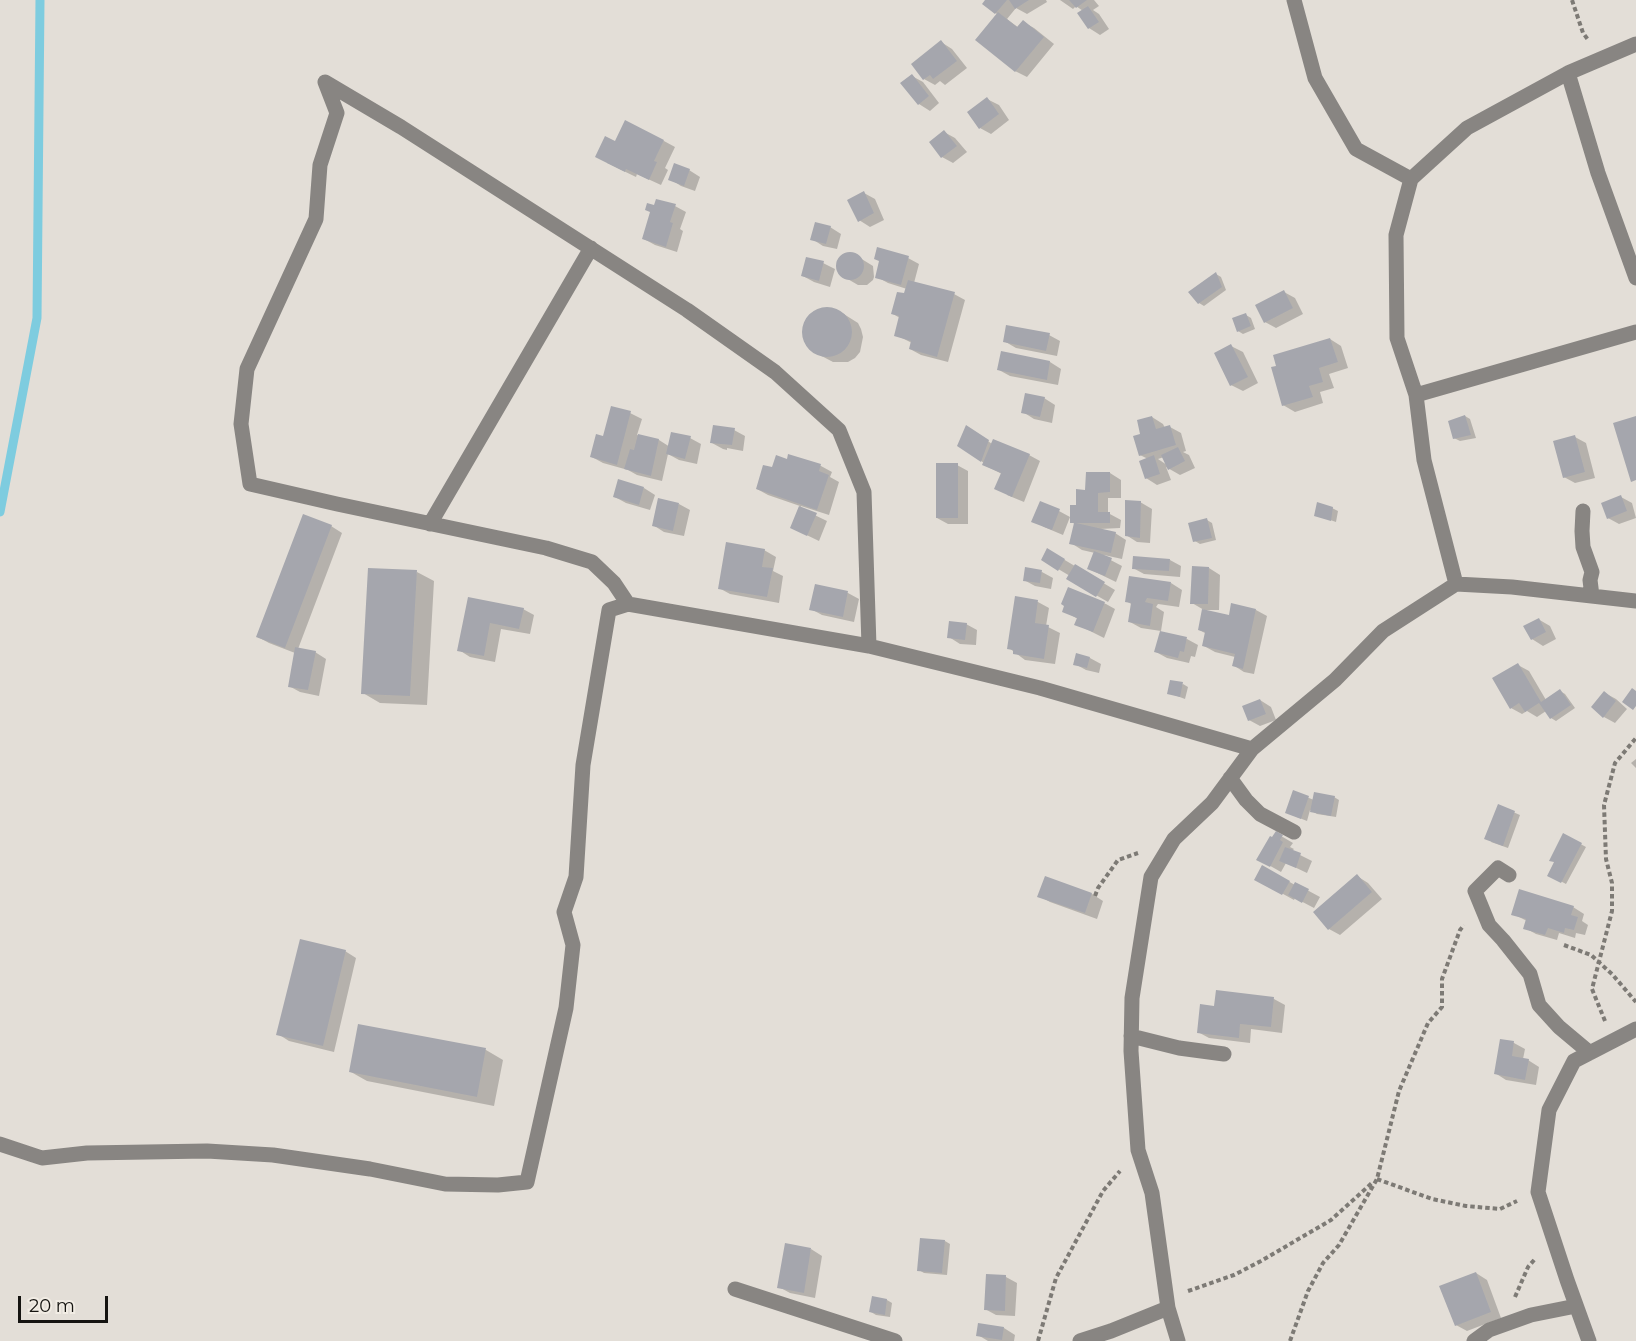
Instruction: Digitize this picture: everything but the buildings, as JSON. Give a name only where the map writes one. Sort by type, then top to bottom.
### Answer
[{"type":"street","points":[[1294,0],[1315,78],[1356,149],[1411,179]]},
{"type":"street","points":[[1456,584],[1424,460],[1416,395],[1397,338],[1396,235],[1411,179],[1467,128],[1568,72],[1636,44]]},
{"type":"street","points":[[1568,72],[1598,173],[1636,278]]},
{"type":"street","points":[[628,604],[614,582],[592,562],[546,548],[250,484],[241,424],[247,369],[316,219],[320,165],[337,113],[325,82],[401,127],[687,310],[775,372],[839,430],[864,492],[869,646]]},
{"type":"street","points":[[430,524],[591,248]]},
{"type":"street","points":[[1416,395],[1636,332]]},
{"type":"street","points":[[1582,511],[1583,548],[1592,572],[1590,580],[1592,596]]},
{"type":"street","points":[[1178,1341],[1168,1308],[1152,1192],[1138,1150],[1131,1051],[1132,998],[1151,877],[1174,839],[1212,803],[1252,749],[1335,680],[1383,631],[1456,584],[1512,587],[1636,602]]},
{"type":"street","points":[[0,1144],[42,1158],[87,1153],[207,1151],[273,1155],[370,1168],[445,1184],[498,1185],[527,1182],[566,1008],[573,945],[564,912],[576,877],[583,765],[607,621],[609,610],[628,604],[869,646],[1040,688],[1252,749]]},
{"type":"street","points":[[1230,778],[1260,814],[1294,832]]},
{"type":"street","points":[[1509,874],[1498,868],[1475,891],[1489,925],[1530,974],[1539,1005],[1559,1027],[1590,1053]]},
{"type":"street","points":[[1589,1341],[1538,1192],[1549,1110],[1574,1061],[1636,1029]]},
{"type":"street","points":[[1131,1036],[1179,1048],[1224,1054]]},
{"type":"street","points":[[735,1289],[895,1341]]},
{"type":"street","points":[[1474,1341],[1489,1330],[1531,1315],[1576,1306]]},
{"type":"street","points":[[1080,1341],[1168,1308]]},
{"type":"path","points":[[1572,0],[1583,33],[1602,58]]},
{"type":"path","points":[[1613,1041],[1592,989],[1612,911],[1612,883],[1606,859],[1604,805],[1615,763],[1636,738]]},
{"type":"path","points":[[1095,896],[1098,888],[1118,861],[1140,852],[1166,853]]},
{"type":"path","points":[[1290,1341],[1308,1291],[1323,1263],[1339,1245],[1377,1179],[1399,1091],[1428,1023],[1442,1007],[1442,979],[1460,930],[1480,904]]},
{"type":"path","points":[[1564,945],[1591,955],[1599,961],[1636,1002]]},
{"type":"path","points":[[1038,1341],[1056,1278],[1103,1191],[1138,1150]]},
{"type":"path","points":[[1377,1179],[1432,1199],[1466,1206],[1500,1209],[1538,1192]]},
{"type":"path","points":[[1166,1290],[1188,1291],[1234,1275],[1261,1261],[1331,1220],[1377,1179]]},
{"type":"path","points":[[1502,1325],[1528,1268],[1553,1237]]},
{"type":"waterway","points":[[0,512],[37,318],[40,0]]}]
